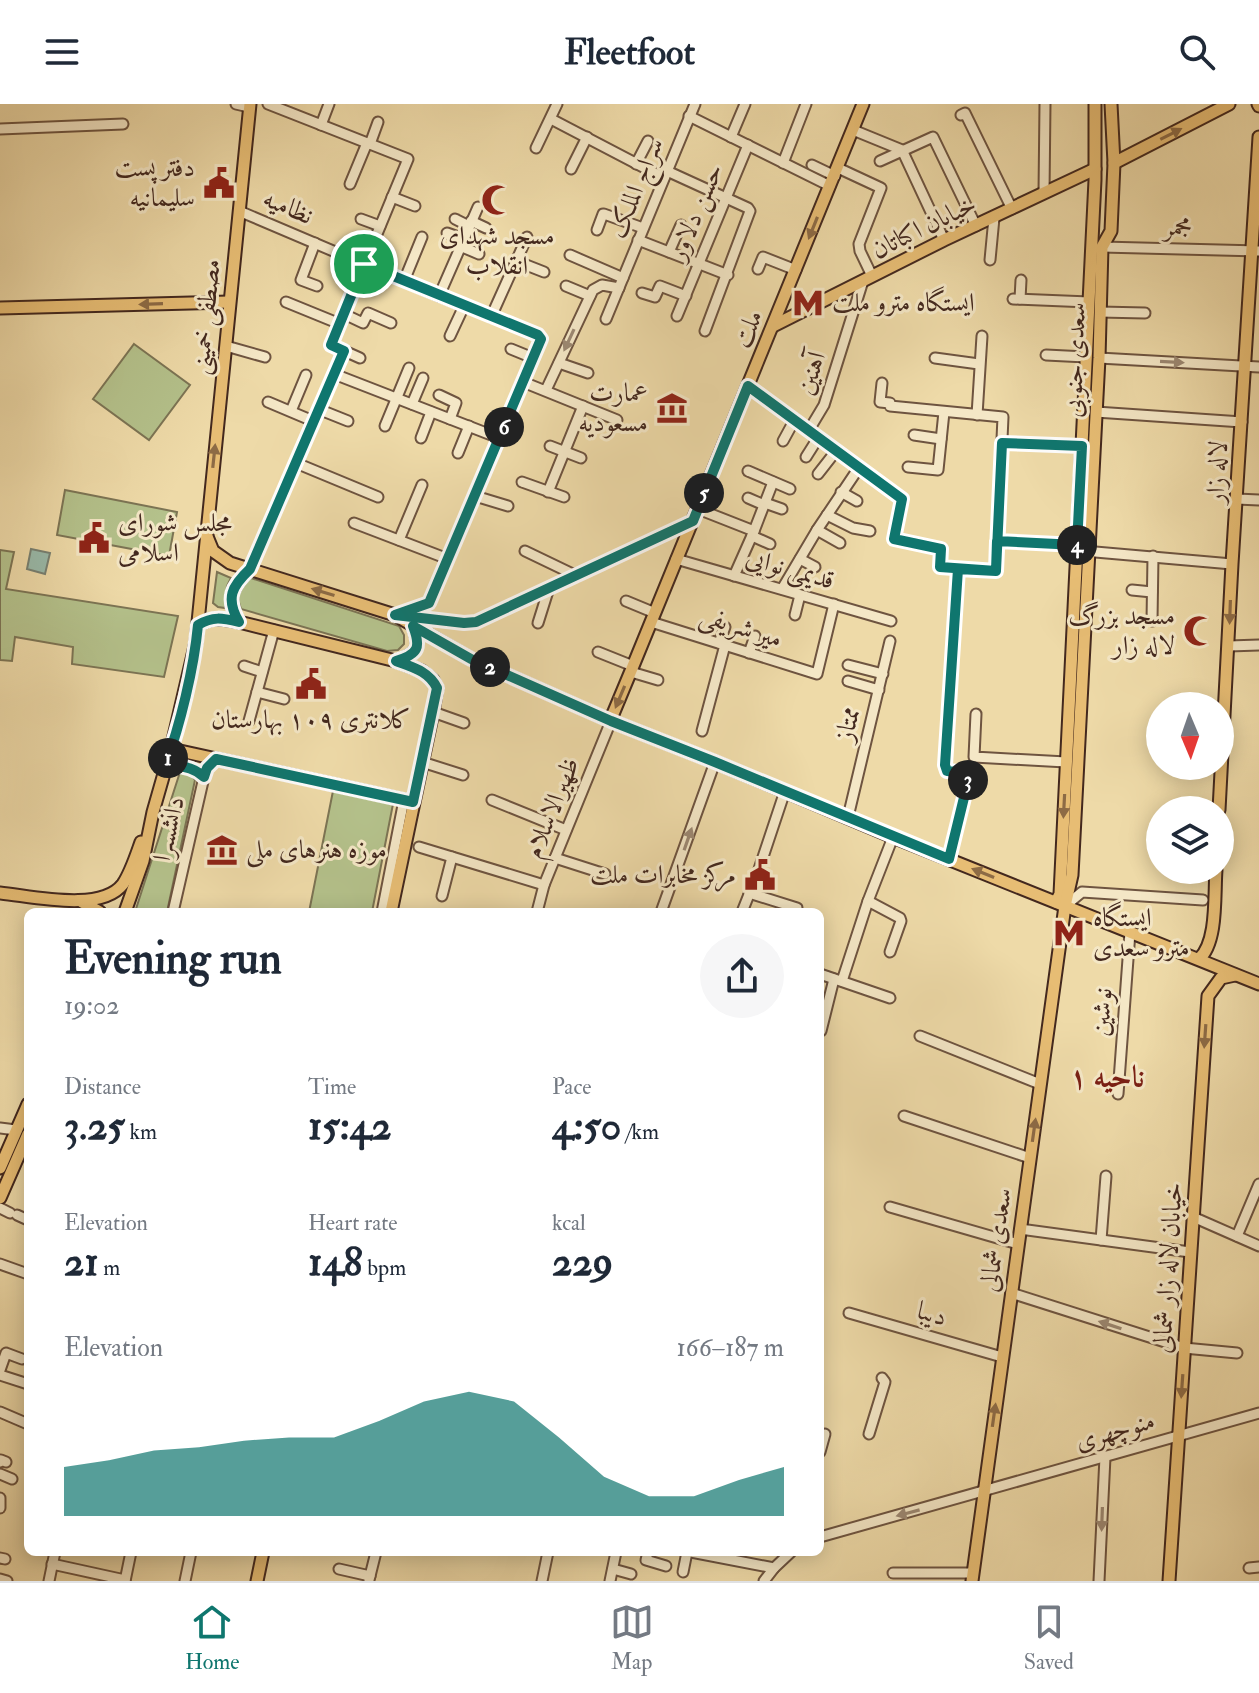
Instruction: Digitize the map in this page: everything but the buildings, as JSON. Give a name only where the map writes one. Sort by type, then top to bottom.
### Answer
[{"type":"main road","name":"ملت","points":[[609,720],[863,104]]},
{"type":"main road","name":"سعدی جنوبی","points":[[1088,446],[1096,412],[1089,302],[1095,104]]},
{"type":"main road","name":"سعدی جنوبی","points":[[1060,904],[1068,853],[1092,357],[1100,312],[1102,247],[1111,231],[1114,163],[1111,104]]},
{"type":"main road","points":[[1114,163],[1229,104]]},
{"type":"main road","name":"مصطفی خمینی","points":[[153,812],[196,642],[248,122],[253,105]]},
{"type":"main road","name":"لاله زار","points":[[1220,796],[1232,564],[1256,251],[1259,137]]},
{"type":"main road","name":"خیابان اکباتان","points":[[773,326],[1095,169]]},
{"type":"main road","points":[[1095,169],[1102,180],[1099,232],[1102,247]]},
{"type":"main road","points":[[0,308],[229,302]]},
{"type":"main road","points":[[206,534],[213,551],[230,563],[395,615],[471,659],[609,720],[949,859],[1030,896],[1060,904],[1259,984]]},
{"type":"main road","name":"سعدی جنوبی","points":[[1068,853],[1066,762],[1083,548]]},
{"type":"main road","points":[[239,622],[232,611],[231,598],[234,586],[250,569]]},
{"type":"main road","points":[[198,625],[208,619],[221,618],[274,630],[396,661],[422,671],[435,683],[437,693],[422,762],[409,801],[392,908]]},
{"type":"main road","points":[[396,661],[411,655],[418,646],[413,626]]},
{"type":"main road","points":[[171,749],[409,801]]},
{"type":"main road","points":[[0,893],[82,902],[107,896],[121,886],[127,876],[153,812]]},
{"type":"main road","points":[[126,908],[143,861],[153,812]]},
{"type":"main road","points":[[1199,959],[1206,953],[1211,941],[1215,884]]},
{"type":"main road","points":[[82,902],[93,908]]},
{"type":"main road","name":"سعدی شمالی","points":[[972,1579],[1040,1084],[1060,904]]},
{"type":"main road","name":"خیابان لاله زار شمالی","points":[[1169,1581],[1208,996],[1221,978],[1236,975]]},
{"type":"main road","points":[[0,1168],[22,1132]]},
{"type":"main road","points":[[0,1198],[22,1132]]},
{"type":"main road","points":[[257,1581],[262,1556]]},
{"type":"street","points":[[236,104],[253,105]]},
{"type":"street","points":[[268,104],[408,159],[331,345],[360,358]]},
{"type":"street","points":[[321,125],[329,104]]},
{"type":"street","points":[[536,148],[557,104]]},
{"type":"street","points":[[731,137],[745,104]]},
{"type":"street","points":[[783,163],[806,104]]},
{"type":"street","points":[[1044,193],[1045,104]]},
{"type":"street","name":"سراج الملک","points":[[606,319],[693,105]]},
{"type":"street","points":[[961,115],[965,113],[1012,209]]},
{"type":"street","points":[[689,116],[783,163],[881,188],[859,244],[868,278]]},
{"type":"street","points":[[551,119],[636,164],[750,209],[751,214],[705,331]]},
{"type":"street","points":[[350,184],[378,122]]},
{"type":"street","points":[[0,129],[123,124]]},
{"type":"street","points":[[853,130],[902,150],[944,240]]},
{"type":"street","points":[[880,161],[931,136],[934,138],[976,226]]},
{"type":"street","points":[[571,169],[587,137]]},
{"type":"street","points":[[636,164],[648,141]]},
{"type":"street","name":"حسن دلاور","points":[[677,316],[748,145]]},
{"type":"street","points":[[812,165],[834,177]]},
{"type":"street","points":[[392,197],[415,206]]},
{"type":"street","points":[[439,296],[478,207]]},
{"type":"street","name":"نظامیه","points":[[239,211],[539,337],[540,343],[533,358]]},
{"type":"street","points":[[597,230],[604,214],[643,228]]},
{"type":"street","points":[[990,260],[994,218]]},
{"type":"street","points":[[361,219],[380,226]]},
{"type":"street","points":[[455,219],[486,228]]},
{"type":"street","points":[[669,252],[681,225]]},
{"type":"street","points":[[447,233],[479,254]]},
{"type":"street","points":[[404,281],[422,237]]},
{"type":"street","points":[[491,317],[527,237]]},
{"type":"street","points":[[638,240],[728,275]]},
{"type":"street","points":[[315,243],[301,280],[317,286]]},
{"type":"street","name":"مجمر","points":[[1102,247],[1256,251]]},
{"type":"street","points":[[758,269],[765,252],[796,270]]},
{"type":"street","points":[[570,255],[623,278]]},
{"type":"street","points":[[516,261],[544,272]]},
{"type":"street","name":"آهنین","points":[[809,430],[824,405],[868,278]]},
{"type":"street","points":[[1021,280],[1017,299],[1089,302]]},
{"type":"street","points":[[546,390],[592,293],[602,285],[619,288]]},
{"type":"street","points":[[566,286],[592,293]]},
{"type":"street","points":[[642,293],[655,297],[661,286],[686,296]]},
{"type":"street","points":[[286,302],[340,324]]},
{"type":"street","points":[[450,336],[464,306]]},
{"type":"street","points":[[1100,312],[1145,313]]},
{"type":"street","points":[[344,314],[363,323],[368,313],[391,323]]},
{"type":"street","points":[[977,415],[982,336]]},
{"type":"street","points":[[226,346],[265,357]]},
{"type":"street","points":[[395,615],[429,603],[533,358],[511,349]]},
{"type":"street","points":[[250,569],[344,351]]},
{"type":"street","points":[[1046,355],[1259,367]]},
{"type":"street","points":[[935,358],[979,364]]},
{"type":"street","points":[[559,363],[588,373]]},
{"type":"street","points":[[385,426],[409,368]]},
{"type":"street","points":[[334,374],[499,438]]},
{"type":"street","points":[[291,411],[306,375]]},
{"type":"street","points":[[412,404],[423,378]]},
{"type":"street","points":[[523,382],[617,420]]},
{"type":"street","points":[[748,386],[902,499],[894,539],[941,549],[940,567],[996,571],[1003,417],[890,406],[890,403],[880,402],[882,383]]},
{"type":"street","points":[[439,395],[456,403],[450,419]]},
{"type":"street","points":[[268,402],[313,421]]},
{"type":"street","points":[[548,492],[583,406]]},
{"type":"street","points":[[318,409],[348,421]]},
{"type":"street","points":[[421,438],[431,412]]},
{"type":"street","points":[[908,467],[938,470],[944,412]]},
{"type":"street","points":[[1096,412],[1242,422]]},
{"type":"street","points":[[783,441],[795,419]]},
{"type":"street","points":[[458,453],[469,426]]},
{"type":"street","points":[[914,435],[941,439]]},
{"type":"street","points":[[806,457],[818,438]]},
{"type":"street","points":[[1002,443],[1088,446]]},
{"type":"street","points":[[550,446],[581,458]]},
{"type":"street","points":[[818,474],[836,451]]},
{"type":"street","points":[[296,463],[378,497]]},
{"type":"street","points":[[782,589],[858,469]]},
{"type":"street","points":[[748,471],[790,489]]},
{"type":"street","points":[[522,482],[564,497]]},
{"type":"street","points":[[734,576],[773,482]]},
{"type":"street","points":[[399,540],[422,485]]},
{"type":"street","points":[[841,492],[857,501]]},
{"type":"street","points":[[475,496],[508,506]]},
{"type":"street","points":[[748,498],[782,509]]},
{"type":"street","points":[[1237,499],[1259,500]]},
{"type":"street","points":[[698,509],[770,544]]},
{"type":"street","points":[[827,515],[853,528],[870,531]]},
{"type":"street","points":[[395,615],[476,622],[693,521]]},
{"type":"street","points":[[354,523],[448,559]]},
{"type":"street","points":[[817,530],[840,543]]},
{"type":"street","points":[[997,541],[1232,564]]},
{"type":"street","points":[[525,551],[577,576]]},
{"type":"street","points":[[1152,621],[1153,556]]},
{"type":"street","name":"قدیمی نوایی","points":[[676,559],[891,621]]},
{"type":"street","points":[[800,559],[815,567]]},
{"type":"street","points":[[949,859],[970,773],[947,771],[945,765],[958,569]]},
{"type":"street","points":[[538,623],[549,588]]},
{"type":"street","points":[[1132,590],[1152,592]]},
{"type":"street","points":[[795,615],[800,595]]},
{"type":"street","name":"میر شریفی","points":[[626,601],[653,617],[722,644],[817,674],[834,604]]},
{"type":"street","points":[[702,731],[725,627]]},
{"type":"street","points":[[249,721],[274,630]]},
{"type":"street","points":[[749,653],[755,636]]},
{"type":"street","name":"ممتاز","points":[[848,817],[890,641]]},
{"type":"street","points":[[1229,646],[1259,645]]},
{"type":"street","points":[[598,652],[658,680]]},
{"type":"street","points":[[848,665],[883,674]]},
{"type":"street","points":[[244,666],[262,672]]},
{"type":"street","points":[[848,681],[879,690]]},
{"type":"street","points":[[257,692],[284,699]]},
{"type":"street","points":[[433,712],[464,723]]},
{"type":"street","points":[[976,714],[974,757],[1066,762]]},
{"type":"street","name":"ظهیرالاسلام","points":[[538,908],[544,885],[609,720]]},
{"type":"street","name":"دانشسرا","points":[[174,908],[204,777],[207,768],[216,759]]},
{"type":"street","points":[[422,762],[463,775]]},
{"type":"street","points":[[662,908],[715,762]]},
{"type":"street","points":[[165,766],[196,770],[204,777]]},
{"type":"street","points":[[743,908],[785,791]]},
{"type":"street","points":[[492,800],[566,830]]},
{"type":"street","points":[[383,908],[409,801]]},
{"type":"street","points":[[824,1022],[893,837]]},
{"type":"street","points":[[419,847],[544,885]]},
{"type":"street","points":[[442,896],[452,857]]},
{"type":"street","points":[[555,858],[605,874]]},
{"type":"street","points":[[1060,904],[1082,892],[1203,900]]},
{"type":"street","points":[[749,893],[797,908]]},
{"type":"street","points":[[868,901],[900,918],[890,952]]},
{"type":"street","name":"نوشین","points":[[1118,1094],[1130,932]]},
{"type":"street","points":[[824,975],[890,998]]},
{"type":"street","points":[[920,1036],[1040,1084]]},
{"type":"street","points":[[904,1116],[1030,1158]]},
{"type":"street","points":[[0,1128],[22,1132]]},
{"type":"street","points":[[1101,1240],[1106,1176]]},
{"type":"street","points":[[1237,1236],[1259,1184]]},
{"type":"street","points":[[890,1207],[1018,1244]]},
{"type":"street","points":[[0,1208],[24,1218]]},
{"type":"street","points":[[1193,1217],[1259,1246]]},
{"type":"street","points":[[1020,1229],[1190,1252]]},
{"type":"street","points":[[0,1264],[24,1273]]},
{"type":"street","points":[[1011,1293],[1184,1348],[1237,1353]]},
{"type":"street","name":"دیبا","points":[[849,1313],[1002,1357]]},
{"type":"street","points":[[2,1363],[22,1359]]},
{"type":"street","points":[[2,1363],[24,1381]]},
{"type":"street","points":[[869,1434],[885,1382],[882,1378]]},
{"type":"street","points":[[0,1412],[24,1422]]},
{"type":"street","name":"منوچهری","points":[[824,1536],[1259,1413]]},
{"type":"street","points":[[1099,1581],[1105,1457]]},
{"type":"street","points":[[0,1474],[12,1479]]},
{"type":"street","points":[[0,1498],[0,1508]]},
{"type":"street","points":[[49,1581],[54,1556]]},
{"type":"street","points":[[52,1564],[125,1581],[130,1556]]},
{"type":"street","points":[[185,1581],[190,1556]]},
{"type":"street","points":[[339,1569],[369,1578],[375,1556]]},
{"type":"street","points":[[542,1581],[547,1556]]},
{"type":"street","points":[[610,1581],[615,1556]]},
{"type":"street","points":[[647,1556],[646,1560],[666,1566]]},
{"type":"street","points":[[683,1572],[688,1556]]},
{"type":"street","points":[[726,1556],[774,1568]]},
{"type":"street","points":[[764,1581],[787,1556]]},
{"type":"street","points":[[613,1569],[631,1574]]},
{"type":"street","points":[[893,1573],[972,1579]]},
{"type":"street","points":[[0,1579],[7,1581]]},
{"type":"green space","points":[[134,344],[190,385],[149,440],[93,399]]},
{"type":"green space","points":[[65,490],[177,512],[169,556],[57,535]]},
{"type":"green space","points":[[0,550],[14,552],[6,589],[178,616],[164,677],[72,664],[73,647],[15,637],[12,661],[0,660]]},
{"type":"green space","points":[[217,572],[231,578],[225,608],[213,603]]},
{"type":"green space","points":[[251,578],[399,626],[404,635],[404,644],[398,650],[387,651],[241,609],[240,591]]},
{"type":"green space","points":[[180,772],[190,773],[195,780],[168,908],[136,908]]},
{"type":"green space","points":[[333,791],[393,804],[373,908],[310,908]]},
{"type":"shaded area","points":[[31,549],[50,553],[45,574],[27,569]]},
{"type":"place","name":"دفتر پست سلیمانیه","points":[[219,183]]},
{"type":"place","name":"مسجد شهدای انقلاب","points":[[497,200]]},
{"type":"place","name":"ایستگاه مترو ملت","points":[[808,303]]},
{"type":"place","name":"عمارت مسعودیه","points":[[672,408]]},
{"type":"place","name":"مجلس شورای اسلامی","points":[[94,538]]},
{"type":"place","name":"مسجد بزرگ لاله زار","points":[[1199,631]]},
{"type":"place","name":"کلانتری ۱۰۹ بهارستان","points":[[311,684]]},
{"type":"place","name":"موزه هنرهای ملی","points":[[222,850]]},
{"type":"place","name":"مرکز مخابرات ملت","points":[[760,875]]},
{"type":"place","name":"ایستگاه مترو سعدی","points":[[1069,933]]},
{"type":"district","name":"ناحیه ۱","points":[[1107,1077]]},
{"type":"route","points":[[364,264],[331,345],[344,351],[250,569],[234,586],[232,611],[239,622],[221,618],[208,619],[198,625],[187,684],[165,766],[196,770],[204,777],[207,768],[216,759],[413,802],[437,693],[433,680],[422,671],[396,661],[411,655],[418,646],[413,626],[471,659],[611,721],[949,859],[970,773],[947,771],[945,765],[958,569],[996,571],[997,541],[1002,443],[1082,446],[1077,545],[997,541],[996,571],[940,567],[941,549],[894,539],[902,499],[748,386],[693,521],[476,622],[395,615],[429,603],[541,339],[538,335],[364,264]]}]
